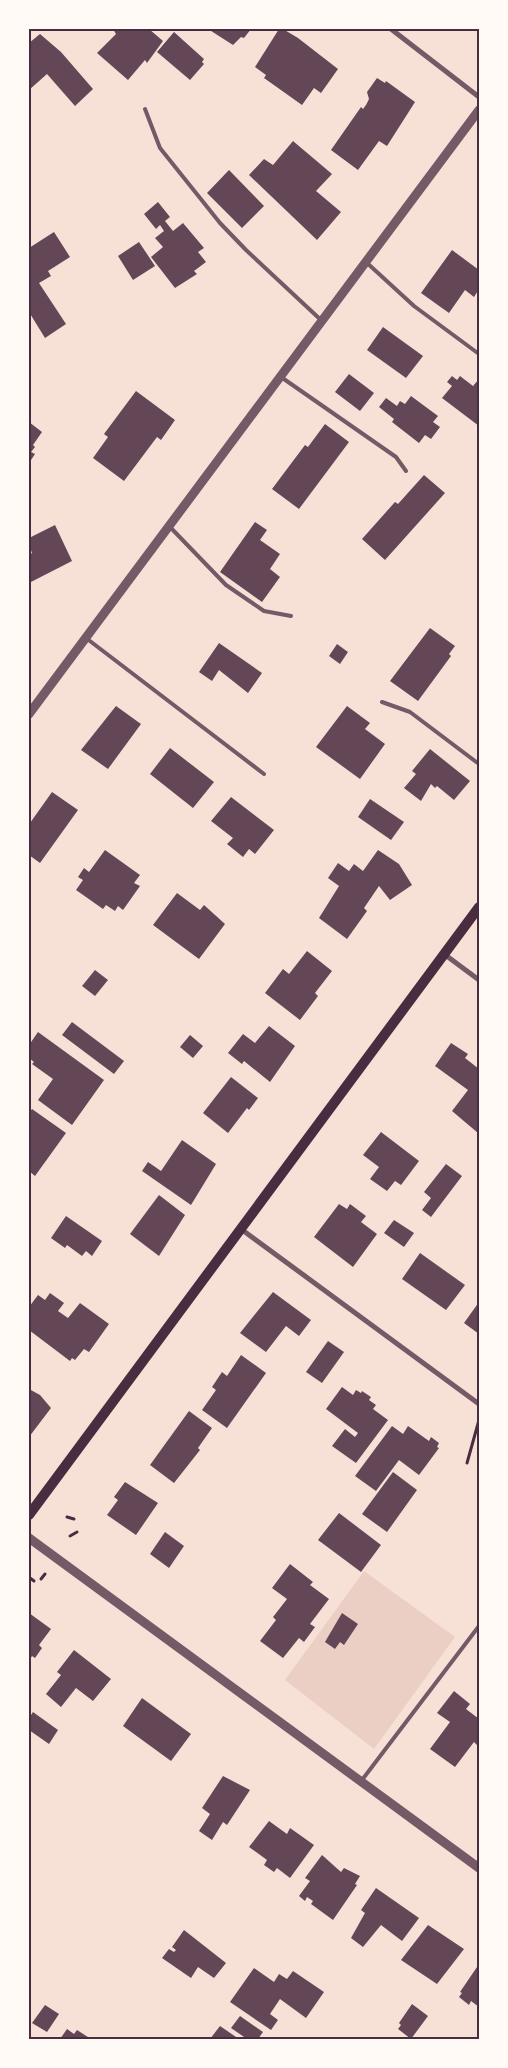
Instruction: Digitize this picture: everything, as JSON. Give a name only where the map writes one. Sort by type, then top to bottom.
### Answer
[{"type":"main road","points":[[29,1514],[479,907]]},
{"type":"street","points":[[391,29],[479,97]]},
{"type":"street","points":[[29,714],[479,110]]},
{"type":"street","points":[[444,954],[479,980]]},
{"type":"street","points":[[241,1228],[479,1404]]},
{"type":"street","points":[[29,1538],[362,1780],[479,1868]]},
{"type":"lane","points":[[144,109],[160,148],[220,222],[246,250],[322,321]]},
{"type":"lane","points":[[366,262],[414,306],[479,354]]},
{"type":"lane","points":[[281,377],[396,457],[406,471]]},
{"type":"lane","points":[[170,527],[226,585],[264,611],[291,616]]},
{"type":"lane","points":[[86,638],[264,774]]},
{"type":"lane","points":[[382,702],[410,712],[479,764]]},
{"type":"lane","points":[[362,1780],[479,1626]]},
{"type":"path","points":[[467,1463],[479,1420]]},
{"type":"path","points":[[67,1517],[74,1519]]},
{"type":"path","points":[[70,1536],[77,1532]]},
{"type":"path","points":[[41,1579],[45,1574]]},
{"type":"path","points":[[30,1578],[34,1581]]},
{"type":"shaded area","points":[[364,1571],[455,1637],[374,1749],[285,1680]]},
{"type":"building","points":[[113,29],[149,29],[163,41],[147,63],[145,60],[128,80],[97,53],[116,34]]},
{"type":"building","points":[[208,29],[251,29],[244,38],[241,37],[233,45]]},
{"type":"building","points":[[279,29],[283,29],[298,38],[338,69],[321,93],[314,88],[302,105],[264,78],[266,75],[255,67]]},
{"type":"building","points":[[174,32],[204,59],[202,62],[204,64],[190,80],[157,52]]},
{"type":"building","points":[[40,34],[61,52],[93,89],[75,106],[47,74],[29,90],[29,43]]},
{"type":"building","points":[[377,78],[385,83],[386,81],[415,102],[387,146],[379,141],[358,170],[331,150],[361,107],[363,109],[366,105],[369,99],[367,92]]},
{"type":"building","points":[[293,141],[332,174],[316,191],[341,212],[317,240],[249,175],[264,159],[273,165]]},
{"type":"building","points":[[229,170],[264,206],[242,228],[207,193]]},
{"type":"building","points":[[158,202],[170,217],[165,221],[173,231],[183,223],[204,248],[198,252],[206,262],[194,271],[197,274],[175,288],[151,257],[163,247],[155,238],[164,231],[160,225],[156,229],[144,214]]},
{"type":"building","points":[[54,232],[70,257],[48,271],[51,276],[39,283],[66,324],[45,338],[29,312],[29,248]]},
{"type":"building","points":[[139,242],[155,266],[133,280],[118,256]]},
{"type":"building","points":[[452,250],[479,270],[477,274],[479,275],[479,289],[474,297],[465,290],[449,313],[421,293]]},
{"type":"building","points":[[383,327],[423,356],[406,378],[367,350]]},
{"type":"building","points":[[349,374],[374,393],[360,411],[335,392]]},
{"type":"building","points":[[452,376],[457,380],[460,376],[473,386],[479,379],[479,426],[442,398],[452,386],[447,382]]},
{"type":"building","points":[[136,391],[175,420],[161,440],[157,437],[124,481],[93,458],[108,437],[104,434]]},
{"type":"building","points":[[411,396],[438,416],[433,422],[440,427],[431,439],[425,435],[419,443],[392,422],[394,419],[379,407],[386,398],[397,406],[400,401],[405,404]]},
{"type":"building","points":[[29,422],[42,432],[33,445],[35,447],[31,452],[35,454],[29,463]]},
{"type":"building","points":[[325,424],[349,442],[299,509],[272,489],[305,445],[308,447]]},
{"type":"building","points":[[424,475],[445,493],[385,560],[362,539],[395,502],[398,504]]},
{"type":"building","points":[[255,522],[267,530],[260,540],[280,554],[270,569],[280,577],[262,602],[220,572]]},
{"type":"building","points":[[55,525],[72,561],[29,583],[29,555],[32,553],[29,538]]},
{"type":"building","points":[[430,628],[455,646],[449,654],[451,656],[418,701],[390,681]]},
{"type":"building","points":[[219,643],[262,673],[248,693],[219,670],[212,681],[199,672]]},
{"type":"building","points":[[337,644],[348,652],[340,664],[329,656]]},
{"type":"building","points":[[116,706],[141,724],[108,769],[81,750]]},
{"type":"building","points":[[347,706],[370,723],[365,729],[385,744],[360,779],[316,747]]},
{"type":"building","points":[[170,748],[214,782],[193,808],[150,774]]},
{"type":"building","points":[[430,749],[470,781],[454,800],[437,786],[435,788],[431,784],[421,801],[404,788],[416,774],[412,771]]},
{"type":"building","points":[[52,792],[78,810],[40,863],[29,855],[29,821],[30,823]]},
{"type":"building","points":[[231,797],[274,830],[255,854],[249,849],[243,857],[227,844],[233,838],[211,821]]},
{"type":"building","points":[[370,799],[404,822],[391,840],[358,817]]},
{"type":"building","points":[[105,850],[140,875],[134,883],[140,886],[123,910],[118,906],[115,911],[106,905],[103,909],[76,890],[83,880],[78,877],[84,868],[89,872]]},
{"type":"building","points":[[378,850],[399,864],[412,885],[390,900],[379,886],[364,908],[367,911],[347,939],[319,918],[339,886],[328,878],[338,863],[349,871],[354,864],[363,871]]},
{"type":"building","points":[[177,893],[200,910],[204,905],[225,924],[199,959],[153,925]]},
{"type":"building","points":[[307,951],[332,971],[315,993],[318,996],[300,1020],[265,993],[283,969],[289,974]]},
{"type":"building","points":[[95,970],[108,980],[95,996],[82,986]]},
{"type":"building","points":[[72,1022],[124,1061],[114,1074],[62,1035]]},
{"type":"building","points":[[269,1026],[295,1046],[270,1082],[244,1061],[242,1064],[228,1053],[243,1034],[255,1043]]},
{"type":"building","points":[[38,1032],[104,1080],[72,1125],[38,1100],[53,1079],[32,1064],[34,1062],[29,1058],[29,1045]]},
{"type":"building","points":[[190,1035],[203,1046],[193,1058],[180,1047]]},
{"type":"building","points":[[451,1043],[468,1054],[465,1058],[479,1069],[478,1133],[452,1111],[468,1090],[435,1066]]},
{"type":"building","points":[[231,1077],[258,1098],[249,1110],[247,1108],[228,1133],[203,1113]]},
{"type":"building","points":[[32,1109],[66,1133],[35,1176],[29,1171],[29,1113]]},
{"type":"building","points":[[381,1132],[419,1161],[401,1185],[395,1181],[387,1191],[370,1179],[379,1167],[363,1155]]},
{"type":"building","points":[[182,1140],[216,1164],[191,1205],[142,1171],[148,1162],[161,1171]]},
{"type":"building","points":[[446,1164],[462,1176],[431,1217],[422,1210],[431,1198],[424,1192]]},
{"type":"building","points":[[159,1195],[185,1215],[159,1256],[130,1234]]},
{"type":"building","points":[[339,1204],[347,1209],[350,1204],[366,1216],[361,1222],[377,1234],[353,1267],[314,1237]]},
{"type":"building","points":[[66,1216],[102,1241],[92,1256],[86,1251],[82,1256],[67,1245],[65,1248],[51,1238]]},
{"type":"building","points":[[394,1220],[414,1233],[404,1247],[384,1233]]},
{"type":"building","points":[[420,1253],[465,1285],[446,1310],[402,1279]]},
{"type":"building","points":[[273,1292],[311,1320],[299,1336],[286,1326],[266,1352],[240,1333]]},
{"type":"building","points":[[50,1293],[64,1303],[58,1311],[68,1318],[80,1303],[109,1324],[89,1352],[84,1349],[75,1360],[72,1358],[70,1361],[29,1330],[29,1307],[38,1295],[45,1300]]},
{"type":"building","points":[[479,1302],[479,1334],[464,1323]]},
{"type":"building","points":[[328,1341],[344,1352],[322,1383],[306,1372]]},
{"type":"building","points":[[241,1355],[266,1373],[227,1428],[202,1410],[216,1390],[212,1387],[222,1372],[227,1376]]},
{"type":"building","points":[[342,1387],[353,1395],[356,1390],[361,1393],[362,1391],[371,1397],[369,1400],[376,1405],[373,1409],[388,1420],[356,1463],[332,1446],[345,1429],[355,1437],[358,1433],[326,1409]]},
{"type":"building","points":[[29,1389],[40,1395],[51,1408],[29,1437]]},
{"type":"building","points":[[189,1411],[212,1428],[198,1448],[200,1450],[174,1483],[150,1465]]},
{"type":"building","points":[[392,1426],[403,1434],[408,1426],[429,1441],[431,1437],[439,1443],[437,1447],[439,1448],[419,1475],[399,1460],[376,1491],[355,1476]]},
{"type":"building","points":[[393,1472],[417,1490],[387,1532],[362,1514]]},
{"type":"building","points":[[125,1482],[158,1503],[136,1535],[107,1515],[118,1500],[114,1497]]},
{"type":"building","points":[[339,1513],[381,1545],[361,1572],[318,1540]]},
{"type":"building","points":[[165,1532],[184,1546],[169,1568],[150,1554]]},
{"type":"building","points":[[290,1564],[313,1582],[310,1585],[329,1599],[310,1624],[315,1627],[304,1642],[299,1638],[283,1658],[260,1641],[276,1620],[273,1617],[287,1599],[272,1588]]},
{"type":"building","points":[[29,1613],[51,1629],[39,1645],[42,1648],[35,1658],[32,1656],[29,1661]]},
{"type":"building","points":[[342,1613],[358,1624],[344,1645],[340,1642],[335,1649],[325,1642]]},
{"type":"building","points":[[74,1650],[111,1679],[93,1701],[76,1688],[61,1707],[46,1694],[61,1675],[57,1672]]},
{"type":"building","points":[[454,1691],[470,1704],[466,1709],[479,1719],[479,1742],[477,1745],[474,1742],[455,1767],[430,1749],[450,1722],[437,1713]]},
{"type":"building","points":[[142,1698],[191,1734],[171,1761],[123,1726]]},
{"type":"building","points":[[33,1712],[58,1730],[49,1744],[29,1730],[29,1718]]},
{"type":"building","points":[[223,1776],[250,1790],[227,1825],[223,1822],[212,1840],[199,1831],[210,1814],[202,1808]]},
{"type":"building","points":[[269,1821],[287,1834],[290,1828],[314,1845],[290,1878],[277,1868],[274,1872],[264,1865],[267,1860],[249,1847]]},
{"type":"building","points":[[322,1855],[341,1872],[344,1868],[360,1876],[355,1884],[357,1885],[333,1920],[311,1904],[313,1901],[307,1897],[305,1901],[299,1896],[310,1881],[305,1878]]},
{"type":"building","points":[[376,1888],[419,1918],[402,1941],[381,1925],[363,1947],[351,1938],[365,1913],[361,1910]]},
{"type":"building","points":[[428,1925],[464,1949],[437,1984],[401,1960]]},
{"type":"building","points":[[184,1930],[226,1963],[214,1978],[198,1967],[191,1978],[162,1958],[169,1949],[174,1952],[176,1950],[172,1947]]},
{"type":"building","points":[[477,1967],[479,1969],[479,2007],[471,2001],[469,2005],[459,1997],[462,1993],[460,1992]]},
{"type":"building","points":[[254,1968],[274,1982],[279,1974],[287,1979],[293,1971],[324,1992],[306,2018],[280,1999],[270,2014],[278,2020],[271,2030],[230,2002]]},
{"type":"building","points":[[412,2004],[428,2016],[411,2039],[398,2029],[401,2025],[399,2023]]},
{"type":"building","points":[[45,2005],[59,2014],[47,2032],[32,2023]]},
{"type":"building","points":[[240,2016],[263,2032],[258,2039],[247,2039],[231,2028]]},
{"type":"building","points":[[220,2026],[239,2039],[210,2039]]},
{"type":"building","points":[[67,2029],[74,2034],[77,2030],[91,2039],[60,2039]]}]
